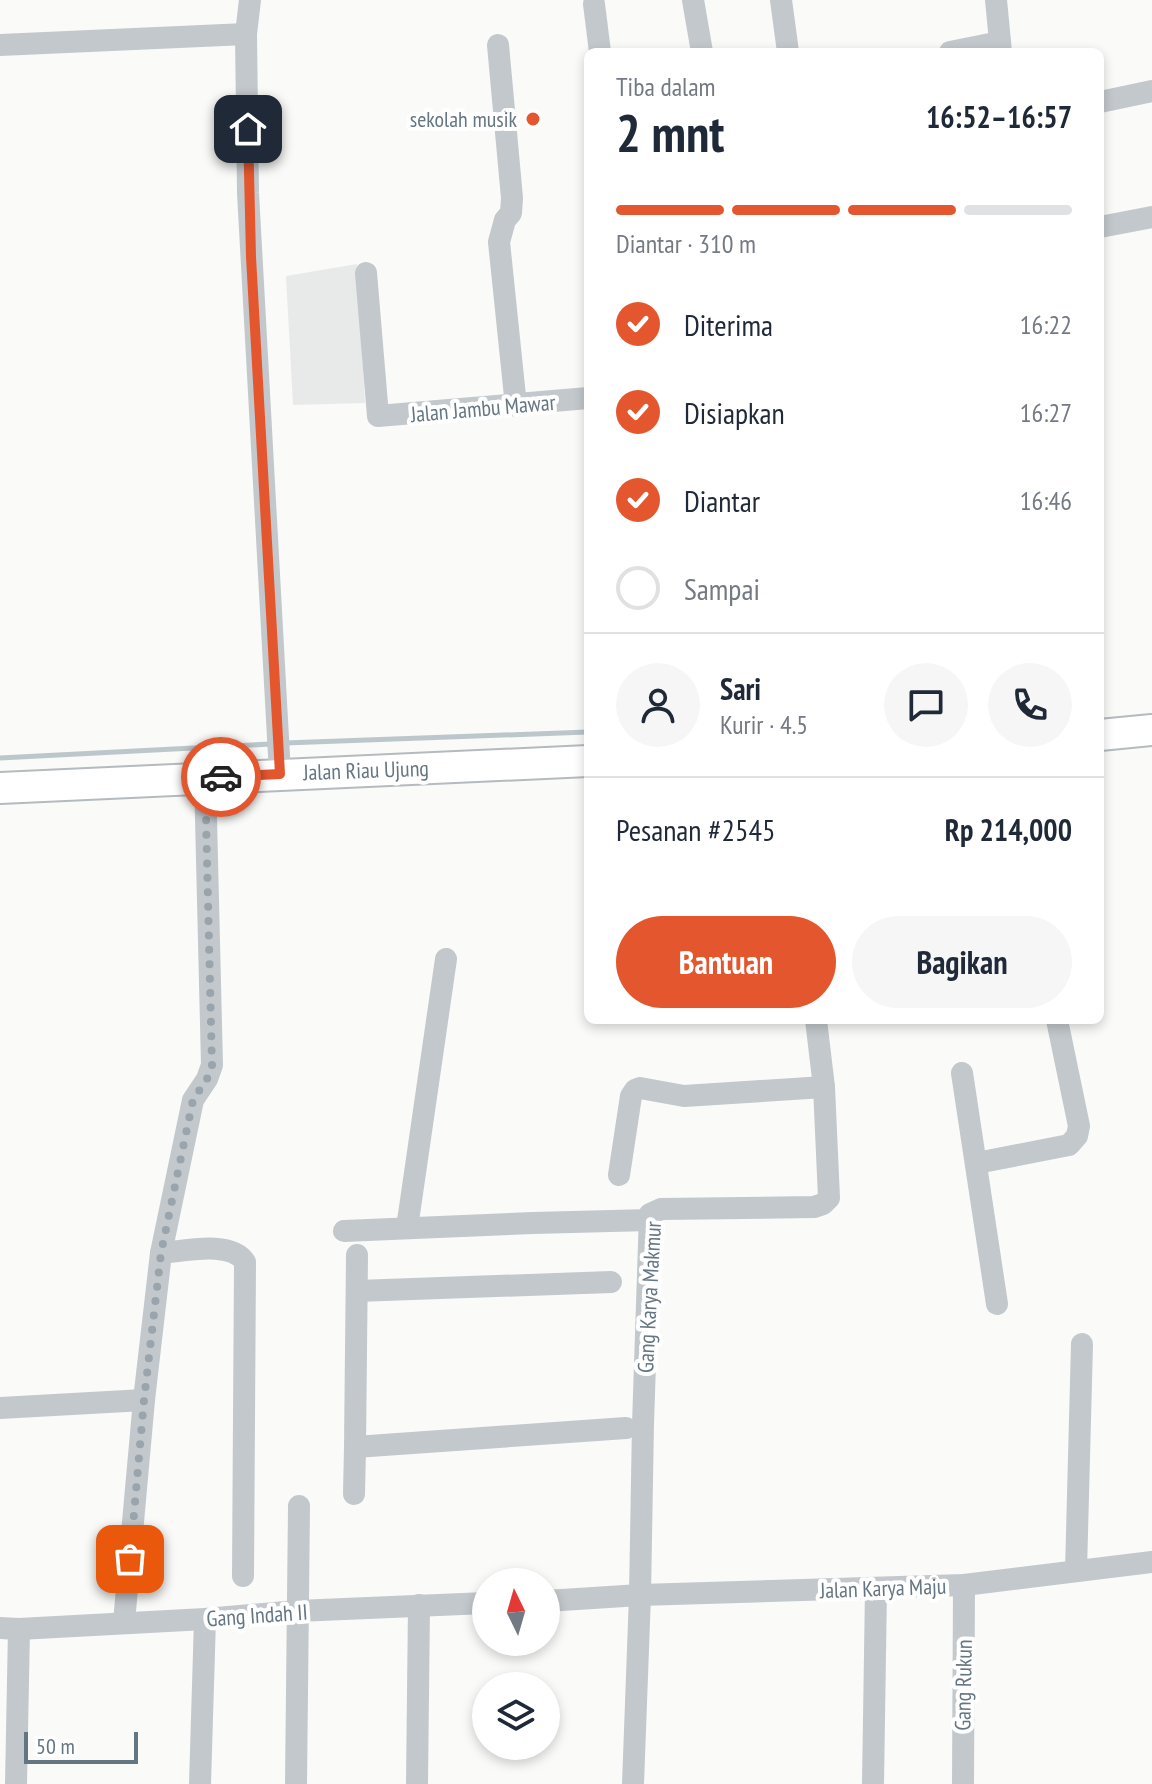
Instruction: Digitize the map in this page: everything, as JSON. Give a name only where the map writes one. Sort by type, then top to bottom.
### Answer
[{"type":"main road","points":[[1104,735],[1152,730]]},
{"type":"main road","name":"Jalan Riau Ujung","points":[[0,788],[205,777],[280,768],[584,761]]},
{"type":"street","points":[[250,0],[246,34],[251,257],[280,768]]},
{"type":"street","points":[[693,0],[702,48]]},
{"type":"street","points":[[781,0],[787,48]]},
{"type":"street","points":[[996,0],[1001,47]]},
{"type":"street","points":[[594,4],[600,48]]},
{"type":"street","points":[[0,45],[246,34]]},
{"type":"street","points":[[498,45],[512,198],[511,213],[505,220],[499,242],[516,406]]},
{"type":"street","points":[[1104,101],[1152,91]]},
{"type":"street","points":[[1104,226],[1152,217]]},
{"type":"street","name":"Jalan Jambu Mawar","points":[[366,273],[378,416],[584,398]]},
{"type":"street","points":[[124,1622],[161,1253],[193,1100],[212,1065],[205,777]]},
{"type":"street","points":[[407,1228],[446,959]]},
{"type":"street","name":"Gang Karya Makmur","points":[[633,1784],[650,1214],[661,1209],[814,1207],[829,1198],[824,1087],[816,1024]]},
{"type":"street","points":[[977,1163],[1069,1145],[1077,1136],[1079,1126],[1058,1024]]},
{"type":"street","points":[[962,1073],[997,1304]]},
{"type":"street","points":[[619,1175],[631,1096],[635,1090],[640,1088],[684,1096],[824,1087]]},
{"type":"street","points":[[344,1231],[650,1220]]},
{"type":"street","points":[[161,1253],[225,1249],[238,1254],[245,1262],[243,1576]]},
{"type":"street","points":[[354,1494],[357,1255]]},
{"type":"street","points":[[357,1291],[611,1282]]},
{"type":"street","points":[[1076,1571],[1082,1344]]},
{"type":"street","points":[[0,1408],[144,1400]]},
{"type":"street","points":[[355,1447],[626,1428]]},
{"type":"street","points":[[296,1784],[299,1506]]},
{"type":"street","name":"Jalan Karya Maju","points":[[560,1600],[964,1585],[1152,1562]]},
{"type":"street","name":"Gang Rukun","points":[[963,1784],[964,1585]]},
{"type":"street","points":[[873,1784],[876,1589]]},
{"type":"street","name":"Gang Indah II","points":[[16,1629],[472,1603]]},
{"type":"street","points":[[417,1784],[419,1605]]},
{"type":"street","points":[[200,1784],[205,1619]]},
{"type":"street","points":[[16,1629],[16,1784]]},
{"type":"shaded area","points":[[357,264],[365,403],[293,405],[286,276]]},
{"type":"waterway","points":[[285,743],[584,732]]},
{"type":"waterway","points":[[0,758],[271,744]]},
{"type":"way so far","points":[[130,1559],[161,1253],[193,1100],[212,1065],[205,777],[221,777]]},
{"type":"place","name":"sekolah musik","points":[[533,119]]},
{"type":"route","points":[[221,777],[280,774],[251,257],[248,129]]}]
